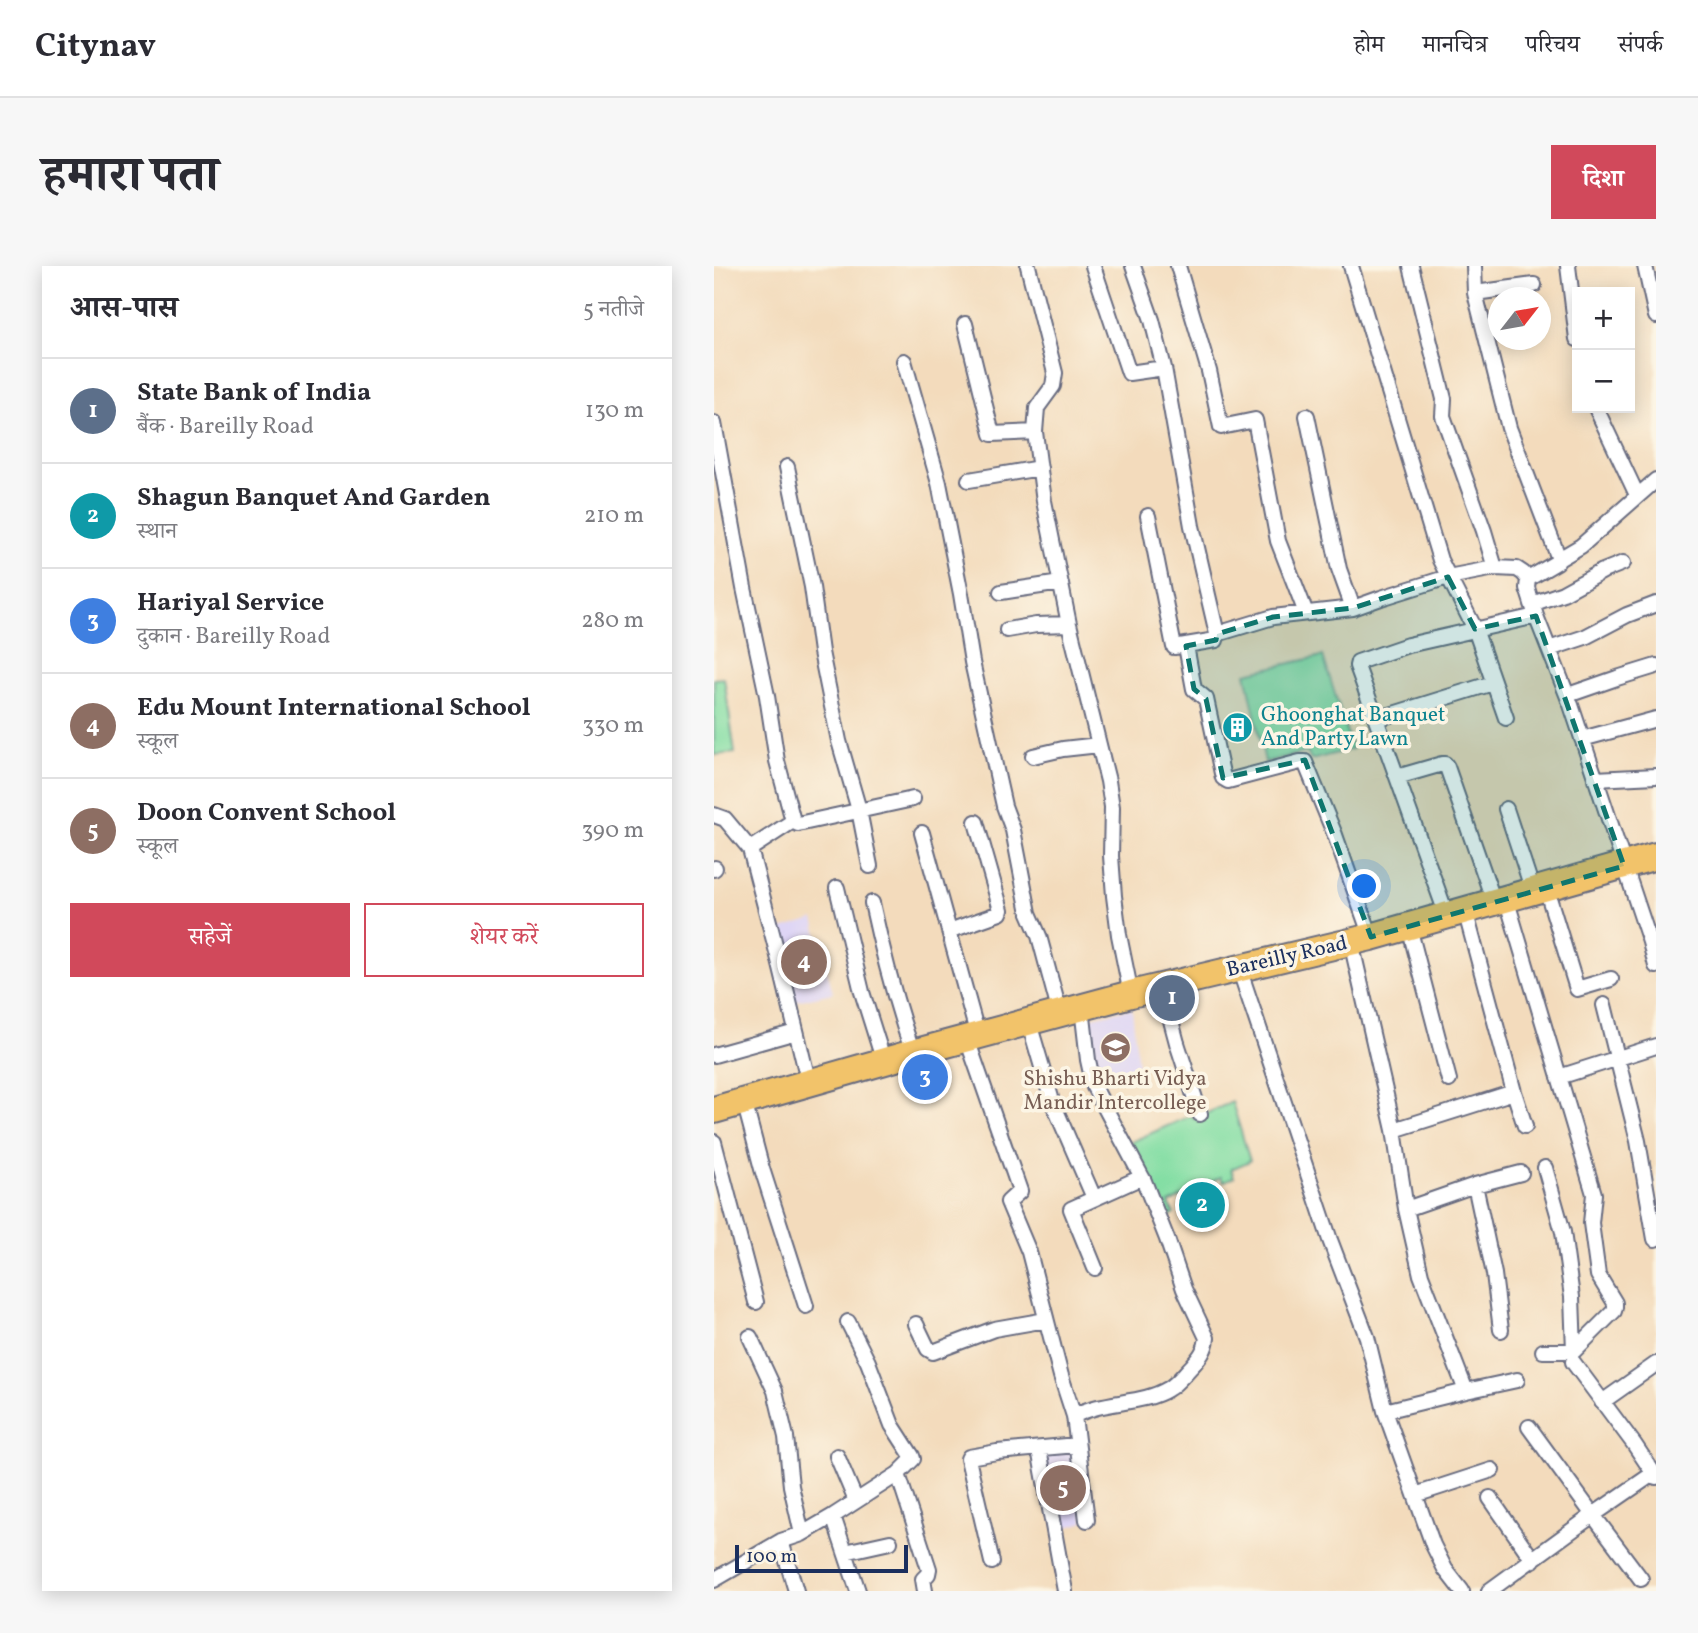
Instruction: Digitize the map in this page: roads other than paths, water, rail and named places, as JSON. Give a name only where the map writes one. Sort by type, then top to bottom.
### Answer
[{"type":"highway","name":"Bareilly Road","points":[[714,1110],[1132,994],[1361,940],[1656,856]]},
{"type":"street","points":[[1028,266],[1055,373],[1053,386],[1037,408],[1034,432],[1044,501],[1069,624],[1108,781],[1112,807],[1111,856],[1114,896],[1119,935],[1132,994]]},
{"type":"street","points":[[1093,266],[1129,373],[1164,368]]},
{"type":"street","points":[[1133,266],[1152,320],[1164,368],[1192,526],[1217,634],[1216,640],[1174,647],[1149,516]]},
{"type":"street","points":[[1178,266],[1209,371],[1221,427],[1255,419],[1278,541],[1306,613]]},
{"type":"street","points":[[1351,266],[1440,561],[1475,629],[1506,718]]},
{"type":"street","points":[[1411,266],[1444,399],[1443,415],[1495,568]]},
{"type":"street","points":[[1474,266],[1475,293],[1509,428],[1559,559]]},
{"type":"street","points":[[1568,266],[1572,298]]},
{"type":"street","points":[[1645,266],[1656,316]]},
{"type":"street","points":[[1475,293],[1534,285]]},
{"type":"street","points":[[965,324],[990,432],[995,435],[1034,432]]},
{"type":"street","points":[[904,361],[939,484],[972,662],[1004,806],[1013,830],[1029,913],[1071,1011],[1094,1087],[1142,1177],[1184,1289],[1207,1338],[1206,1346],[1195,1363],[1169,1389],[1084,1410],[1074,1416]]},
{"type":"street","points":[[1598,413],[1637,495]]},
{"type":"street","points":[[1307,416],[1339,569],[1353,608]]},
{"type":"street","points":[[714,423],[777,761],[793,821],[798,824],[913,799]]},
{"type":"street","points":[[787,467],[812,587],[821,652],[839,741],[859,810],[870,866]]},
{"type":"street","points":[[970,480],[1040,468]]},
{"type":"street","points":[[1528,579],[1581,546],[1656,480]]},
{"type":"street","points":[[1525,1126],[1456,913],[1397,777],[1357,666],[1358,662],[1408,645],[1475,629],[1534,610],[1603,571],[1623,563]]},
{"type":"street","points":[[1217,634],[1273,617],[1353,608],[1448,578],[1495,568],[1517,569],[1523,573],[1528,579],[1527,588],[1534,610],[1567,695],[1656,966]]},
{"type":"street","points":[[1001,592],[1061,583]]},
{"type":"street","points":[[1549,649],[1585,637],[1627,615],[1656,604]]},
{"type":"street","points":[[1007,630],[1036,625],[1069,624]]},
{"type":"street","points":[[1186,646],[1194,689],[1206,699],[1223,778],[1228,781],[1305,762],[1335,835],[1361,940],[1406,1209],[1421,1275],[1466,1391]]},
{"type":"street","points":[[1567,695],[1656,666]]},
{"type":"street","points":[[1377,719],[1493,683]]},
{"type":"street","points":[[1582,739],[1656,719]]},
{"type":"street","points":[[1034,756],[1099,745]]},
{"type":"street","points":[[1397,777],[1442,764],[1447,767],[1500,900],[1559,1077],[1594,1194],[1591,1223],[1598,1275],[1615,1303],[1615,1307],[1573,1357]]},
{"type":"street","points":[[1595,779],[1656,776]]},
{"type":"street","points":[[1506,809],[1577,989],[1611,979]]},
{"type":"street","points":[[714,815],[725,819],[750,849],[809,1084]]},
{"type":"street","points":[[750,849],[793,821]]},
{"type":"street","points":[[949,931],[1000,913],[1001,910],[976,822]]},
{"type":"street","points":[[922,833],[949,931],[972,1037],[1020,1191],[1008,1202],[1028,1252],[1074,1416],[1087,1520]]},
{"type":"street","points":[[836,888],[862,992],[884,1062]]},
{"type":"street","points":[[872,903],[892,986],[913,1053]]},
{"type":"street","points":[[1409,927],[1449,1080]]},
{"type":"street","points":[[1239,968],[1330,1240],[1367,1337],[1385,1410],[1415,1495],[1433,1545],[1462,1591]]},
{"type":"street","points":[[1162,987],[1200,1114]]},
{"type":"street","points":[[1604,1005],[1638,1140],[1655,1239]]},
{"type":"street","points":[[1029,1023],[1052,1101],[1094,1198]]},
{"type":"street","points":[[714,1055],[796,1032]]},
{"type":"street","points":[[1559,1077],[1656,1046]]},
{"type":"street","points":[[1394,1129],[1514,1092]]},
{"type":"street","points":[[744,1101],[762,1169],[806,1306]]},
{"type":"street","points":[[714,1142],[756,1302]]},
{"type":"street","points":[[1489,1591],[1593,1515],[1655,1475],[1573,1357],[1572,1297],[1563,1232],[1545,1168]]},
{"type":"street","points":[[1406,1209],[1521,1172]]},
{"type":"street","points":[[1095,1268],[1071,1209],[1142,1177]]},
{"type":"street","points":[[1475,1185],[1494,1274],[1501,1330]]},
{"type":"street","points":[[916,1324],[928,1349],[933,1352],[994,1329],[1046,1320]]},
{"type":"street","points":[[714,1580],[781,1541],[802,1534],[833,1516],[898,1474],[913,1459],[892,1425],[868,1362],[848,1322]]},
{"type":"street","points":[[750,1337],[775,1391],[786,1437],[791,1486],[802,1534]]},
{"type":"street","points":[[1543,1351],[1573,1357]]},
{"type":"street","points":[[1602,1402],[1656,1364]]},
{"type":"street","points":[[1385,1410],[1517,1380]]},
{"type":"street","points":[[1529,1427],[1641,1579]]},
{"type":"street","points":[[992,1562],[969,1457],[1077,1445]]},
{"type":"street","points":[[1039,1449],[1065,1591]]},
{"type":"street","points":[[837,1456],[856,1501]]},
{"type":"street","points":[[1415,1495],[1492,1470]]},
{"type":"street","points":[[898,1474],[929,1569],[923,1579],[926,1591]]},
{"type":"street","points":[[1490,1498],[1533,1560]]},
{"type":"street","points":[[833,1516],[858,1591]]},
{"type":"street","points":[[781,1541],[796,1591]]},
{"type":"street","points":[[845,1552],[890,1542]]},
{"type":"place","name":"Ghoonghat Banquet And Party Lawn","points":[[1238,727]]},
{"type":"place","name":"Edu Mount International School","points":[[804,962]]},
{"type":"place","name":"State Bank of India","points":[[1172,998]]},
{"type":"place","name":"Shishu Bharti Vidya Mandir Intercollege","points":[[1115,1047]]},
{"type":"place","name":"Hariyal Service","points":[[925,1077]]},
{"type":"place","name":"Shagun Banquet And Garden","points":[[1202,1205]]},
{"type":"place","name":"Doon Convent School","points":[[1063,1488]]}]
